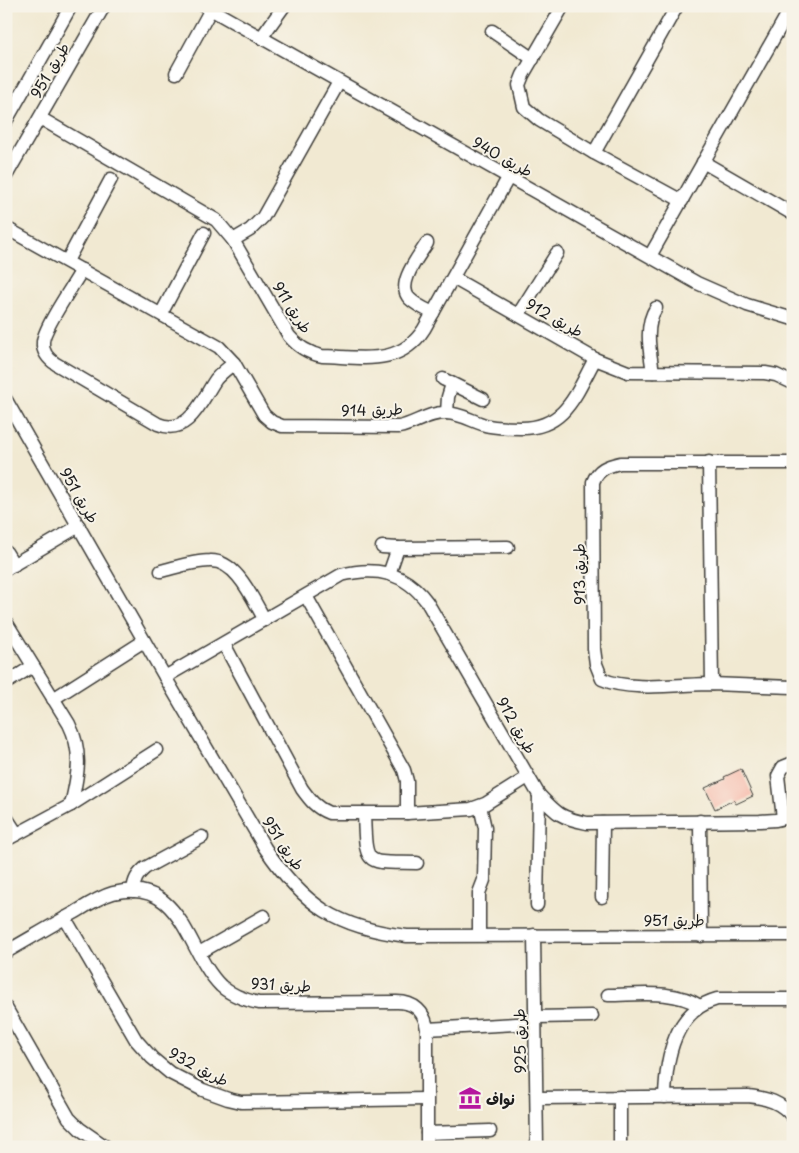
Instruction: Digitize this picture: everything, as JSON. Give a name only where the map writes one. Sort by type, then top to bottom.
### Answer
[{"type":"street","points":[[6,122],[71,6]]},
{"type":"street","name":"طريق 951","points":[[6,176],[104,6]]},
{"type":"street","points":[[261,38],[284,6]]},
{"type":"street","points":[[563,6],[519,85],[524,107],[539,120],[594,153],[682,201]]},
{"type":"street","points":[[594,153],[676,6]]},
{"type":"street","points":[[176,73],[212,8]]},
{"type":"street","name":"طريق 940","points":[[212,8],[261,38],[697,283],[747,305],[793,319]]},
{"type":"street","points":[[650,256],[791,9]]},
{"type":"street","points":[[492,31],[533,59]]},
{"type":"street","points":[[233,240],[250,230],[263,217],[339,82]]},
{"type":"street","name":"طريق 911","points":[[40,118],[208,215],[223,227],[233,240],[289,336],[300,347],[314,354],[371,358],[389,356],[413,344],[433,313],[508,178]]},
{"type":"street","points":[[703,162],[792,211]]},
{"type":"street","points":[[67,262],[111,179]]},
{"type":"street","name":"طريق 914","points":[[6,228],[219,347],[234,363],[264,415],[272,422],[282,426],[399,427],[433,414],[448,413]]},
{"type":"street","points":[[162,314],[204,233]]},
{"type":"street","points":[[427,243],[406,278],[404,286],[410,299],[433,313]]},
{"type":"street","points":[[518,315],[556,253]]},
{"type":"street","points":[[82,270],[44,336],[45,352],[56,364],[158,424],[176,427],[187,422],[217,378],[234,363]]},
{"type":"street","name":"طريق 912","points":[[453,278],[595,358],[628,372],[765,373],[776,375],[793,383]]},
{"type":"street","points":[[653,372],[649,329],[656,308]]},
{"type":"street","points":[[484,399],[447,382],[448,413],[487,426],[502,428],[531,428],[545,425],[557,418],[567,408],[595,358]]},
{"type":"street","name":"طريق 951","points":[[6,400],[265,848],[281,872],[313,904],[359,928],[407,936],[793,935]]},
{"type":"street","points":[[709,462],[712,684]]},
{"type":"street","name":"طريق 913","points":[[793,463],[620,463],[601,469],[593,482],[594,640],[596,664],[602,679],[612,684],[633,686],[712,684],[793,687]]},
{"type":"street","points":[[6,552],[10,567],[79,526]]},
{"type":"street","points":[[382,548],[508,547]]},
{"type":"street","points":[[390,574],[398,548]]},
{"type":"street","points":[[161,571],[210,561],[227,565],[239,577],[265,620]]},
{"type":"street","name":"طريق 912","points":[[165,677],[341,575],[367,571],[390,574],[406,581],[418,590],[427,602],[539,795],[557,814],[570,820],[587,823],[760,821],[788,817]]},
{"type":"street","points":[[306,596],[404,770],[407,781],[407,814]]},
{"type":"street","points":[[6,622],[73,732],[78,750],[79,769],[71,805]]},
{"type":"street","points":[[53,699],[144,641]]},
{"type":"street","points":[[224,644],[302,789],[312,803],[320,810],[329,814],[407,814],[462,811],[480,806],[528,776]]},
{"type":"street","points":[[6,683],[33,666]]},
{"type":"street","points":[[6,817],[12,837],[71,805],[157,750]]},
{"type":"street","points":[[788,817],[778,776],[783,767],[793,763]]},
{"type":"street","points":[[537,905],[539,795]]},
{"type":"street","points":[[479,935],[479,893],[484,880],[485,828],[480,806]]},
{"type":"street","points":[[364,814],[365,847],[370,858],[377,862],[417,863]]},
{"type":"street","points":[[700,821],[701,936]]},
{"type":"street","points":[[602,897],[603,822]]},
{"type":"street","points":[[133,891],[134,882],[138,874],[145,868],[202,837]]},
{"type":"street","name":"طريق 931","points":[[6,952],[64,918],[111,894],[133,891],[156,897],[174,911],[214,979],[230,993],[248,1001],[259,1003],[404,1002],[420,1011],[427,1028]]},
{"type":"street","points":[[199,953],[264,916]]},
{"type":"street","name":"طريق 932","points":[[64,918],[144,1050],[170,1072],[203,1090],[228,1100],[241,1102],[426,1100]]},
{"type":"street","name":"طريق 925","points":[[534,935],[537,1147]]},
{"type":"street","points":[[608,995],[671,995],[686,998],[700,1006]]},
{"type":"street","points":[[665,1097],[667,1069],[674,1042],[685,1019],[700,1006],[708,1001],[727,998],[793,999]]},
{"type":"street","points":[[6,1008],[69,1118],[86,1134],[106,1147]]},
{"type":"street","points":[[427,1147],[427,1028],[592,1016]]},
{"type":"street","points":[[537,1098],[748,1096],[772,1100],[780,1104],[793,1116]]},
{"type":"street","points":[[620,1097],[620,1147]]},
{"type":"street","points":[[427,1133],[490,1131]]},
{"type":"building","points":[[741,769],[753,796],[736,804],[734,800],[715,809],[705,788]]},
{"type":"place","name":"نواف","points":[[470,1098]]}]
